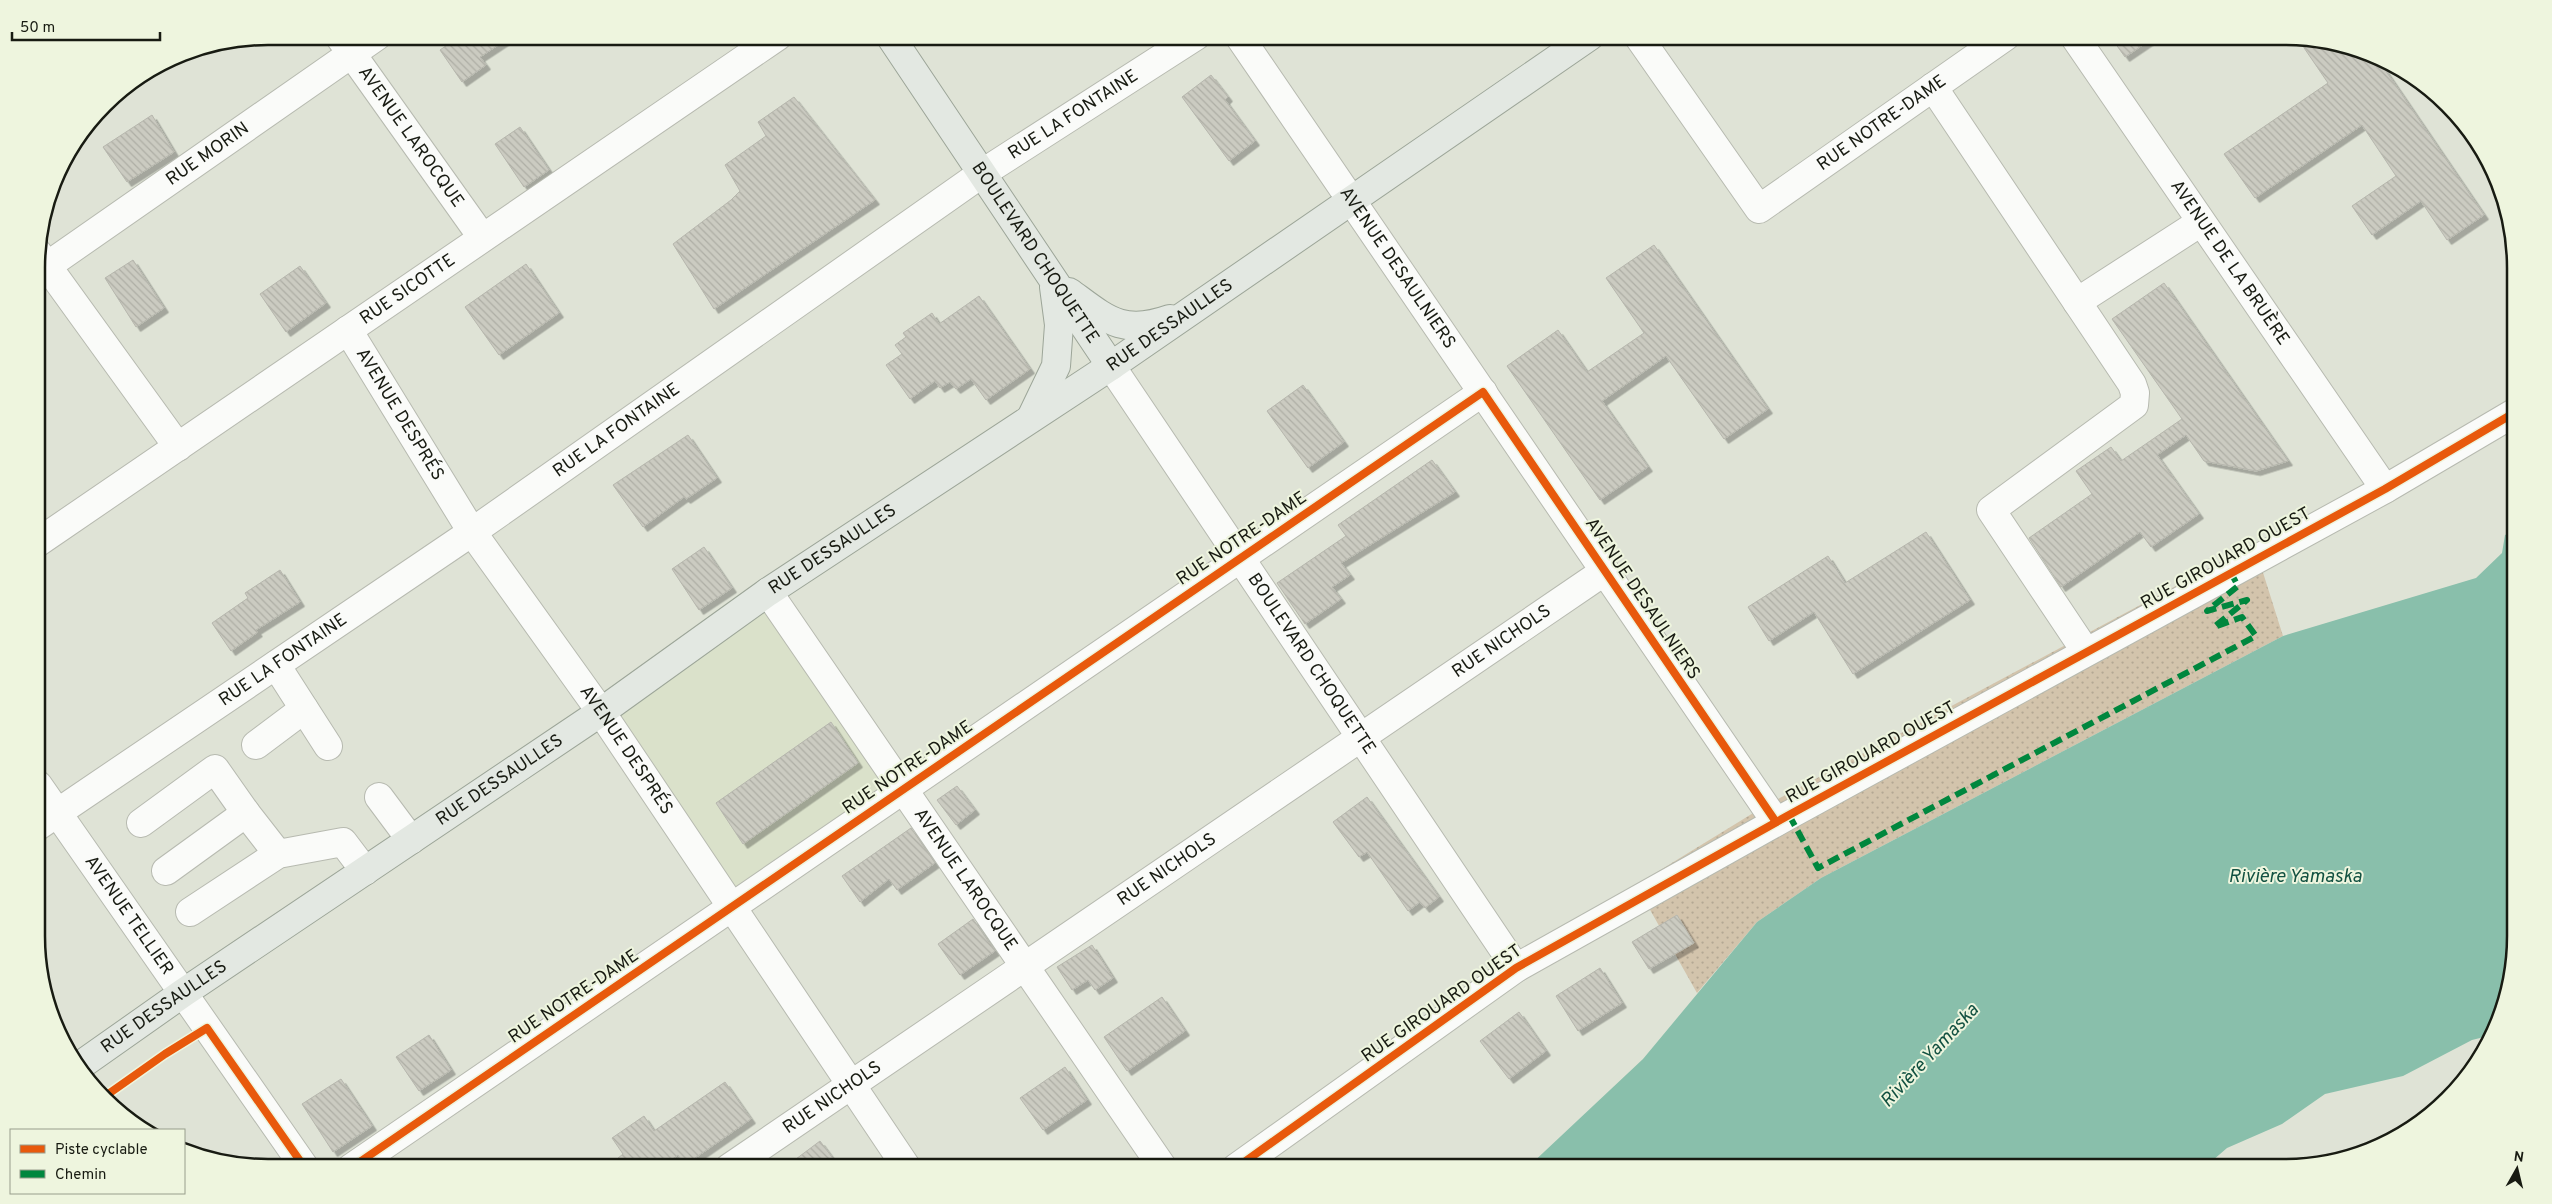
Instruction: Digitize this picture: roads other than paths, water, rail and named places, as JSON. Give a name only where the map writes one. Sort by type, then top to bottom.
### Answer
[{"type":"main road","name":"BOULEVARD CHOQUETTE","points":[[896,45],[1110,366]]},
{"type":"main road","name":"RUE DESSAULLES","points":[[85,1062],[601,712],[768,592],[1110,366],[1577,45]]},
{"type":"main road","points":[[1053,281],[1108,320],[1121,325],[1133,326],[1159,323],[1186,314]]},
{"type":"main road","points":[[1030,419],[1056,366],[1059,325],[1053,281]]},
{"type":"street","name":"AVENUE LAROCQUE","points":[[346,45],[482,237]]},
{"type":"street","name":"RUE MORIN","points":[[45,260],[346,45]]},
{"type":"street","name":"RUE SICOTTE","points":[[45,538],[765,45]]},
{"type":"street","name":"RUE LA FONTAINE","points":[[48,819],[472,532],[981,174],[1182,45]]},
{"type":"street","name":"AVENUE DESAULNIERS","points":[[1245,45],[1776,822]]},
{"type":"street","name":"RUE NOTRE-DAME","points":[[1644,45],[1759,209],[1993,45]]},
{"type":"street","name":"AVENUE DE LA BRUÈRE","points":[[2080,45],[2385,489]]},
{"type":"street","points":[[1933,88],[2132,384],[2135,393],[2134,405],[1991,510],[2086,652]]},
{"type":"street","points":[[2077,302],[2201,222]]},
{"type":"street","points":[[45,271],[178,447]]},
{"type":"street","name":"AVENUE DESPRÉS","points":[[348,330],[472,532],[601,712],[901,1159]]},
{"type":"street","name":"BOULEVARD CHOQUETTE","points":[[1110,366],[1516,968]]},
{"type":"street","name":"RUE NOTRE-DAME","points":[[364,1159],[1482,392]]},
{"type":"street","name":"RUE GIROUARD OUEST","points":[[1249,1159],[1516,968],[1776,822],[2385,489],[2507,417]]},
{"type":"street","name":"RUE NICHOLS","points":[[742,1159],[1605,571]]},
{"type":"street","name":"AVENUE LAROCQUE","points":[[768,592],[1157,1159]]},
{"type":"street","points":[[276,665],[328,746]]},
{"type":"street","points":[[256,745],[304,710]]},
{"type":"street","points":[[141,823],[215,769],[278,854]]},
{"type":"street","points":[[379,798],[410,840]]},
{"type":"street","points":[[166,870],[246,813]]},
{"type":"street","name":"AVENUE TELLIER","points":[[48,819],[183,994],[298,1159]]},
{"type":"street","points":[[190,912],[278,854],[343,842],[365,871]]},
{"type":"water","name":"Rivière Yamaska","points":[[2507,534],[2507,951],[2503,980],[2495,1008],[2483,1037],[2472,1040],[2403,1076],[2325,1094],[2282,1124],[2227,1148],[2214,1159],[1537,1159],[1643,1059],[1757,922],[1821,878],[2283,636],[2476,578],[2502,553],[2505,535]]}]
